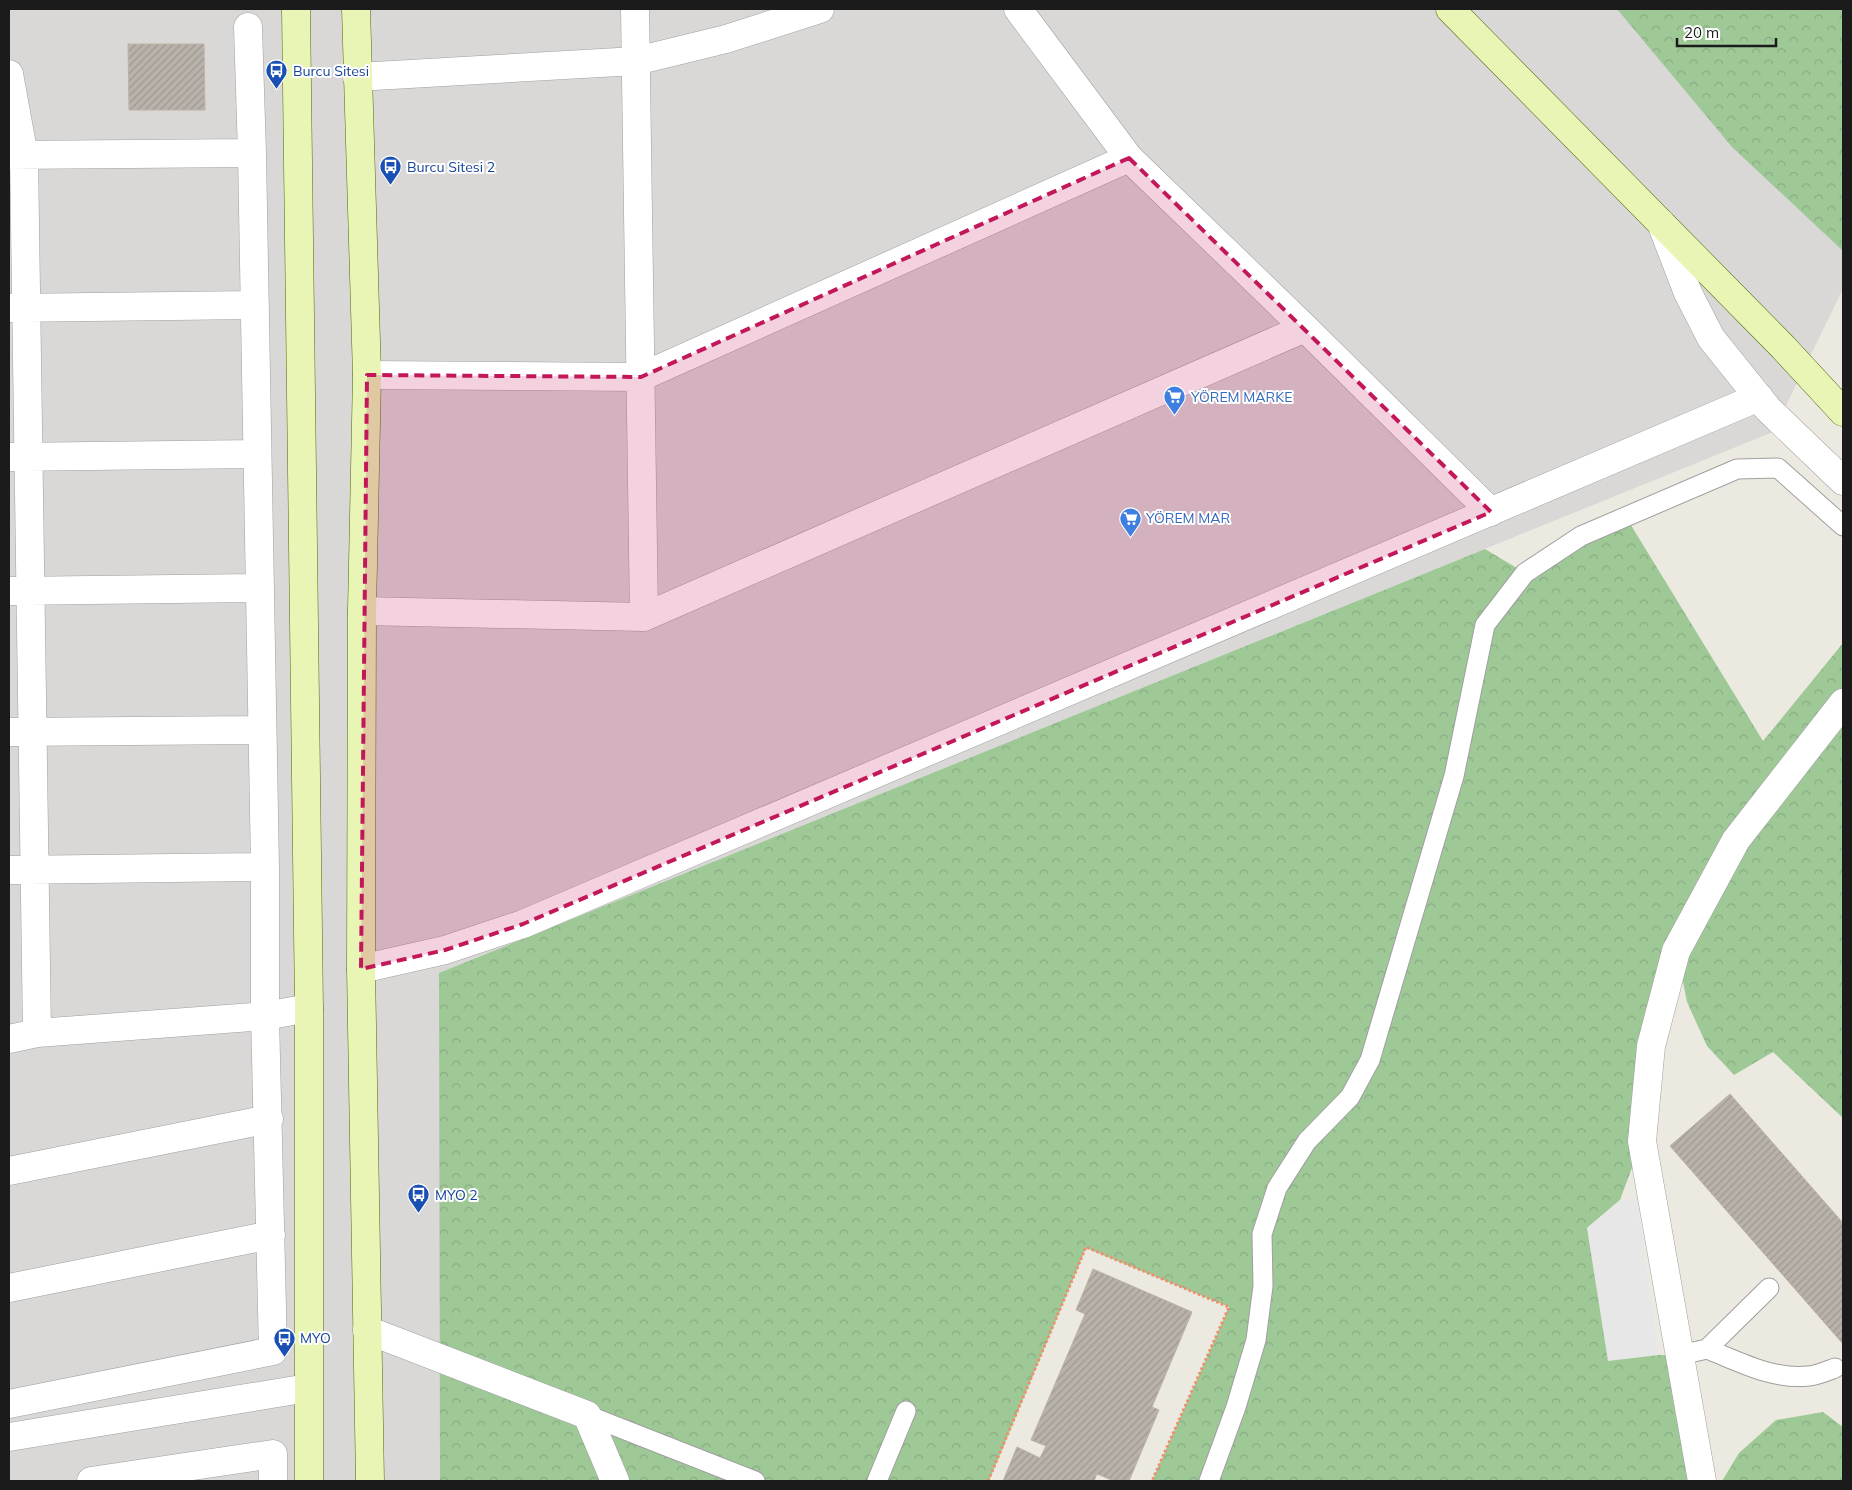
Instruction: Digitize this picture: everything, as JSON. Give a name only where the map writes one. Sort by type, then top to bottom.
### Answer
[{"type":"main road","points":[[296,9],[309,1008],[309,1481]]},
{"type":"main road","points":[[356,9],[367,376],[362,612],[361,968],[370,1481]]},
{"type":"main road","points":[[1450,9],[1776,340],[1843,412]]},
{"type":"street","points":[[635,9],[644,617]]},
{"type":"street","points":[[357,77],[636,61],[726,39],[820,9]]},
{"type":"street","points":[[1018,9],[1129,158],[1305,328],[1491,512]]},
{"type":"street","points":[[9,1404],[273,1351],[269,1119],[265,1016],[265,867],[255,305],[248,27]]},
{"type":"street","points":[[9,74],[16,155],[22,870],[37,1033]]},
{"type":"street","points":[[16,155],[252,153]]},
{"type":"street","points":[[367,376],[641,377],[1129,158]]},
{"type":"street","points":[[1661,223],[1688,293],[1711,338],[1768,409],[1843,482]]},
{"type":"street","points":[[18,308],[255,305]]},
{"type":"street","points":[[362,612],[644,617],[1305,328]]},
{"type":"street","points":[[361,968],[445,950],[524,924],[1759,397]]},
{"type":"street","points":[[19,457],[257,454]]},
{"type":"street","points":[[20,591],[260,588]]},
{"type":"street","points":[[1702,1481],[1642,1141],[1651,1046],[1676,951],[1736,840],[1843,703]]},
{"type":"street","points":[[21,732],[262,730]]},
{"type":"street","points":[[22,870],[265,867]]},
{"type":"street","points":[[9,1039],[37,1033],[265,1016],[309,1008]]},
{"type":"street","points":[[9,1172],[269,1119]]},
{"type":"street","points":[[9,1288],[271,1235]]},
{"type":"street","points":[[366,1330],[587,1415],[615,1481]]},
{"type":"street","points":[[9,1437],[308,1388]]},
{"type":"street","points":[[91,1481],[273,1454],[273,1481]]},
{"type":"lane","points":[[1209,1481],[1236,1407],[1256,1340],[1263,1286],[1262,1234],[1277,1188],[1307,1141],[1350,1097],[1370,1060],[1454,776],[1485,626],[1525,573],[1582,536],[1737,469],[1778,468],[1843,526]]},
{"type":"lane","points":[[1680,1355],[1707,1349],[1769,1288]]},
{"type":"lane","points":[[1707,1349],[1763,1372],[1787,1377],[1811,1376],[1835,1368]]},
{"type":"lane","points":[[877,1481],[906,1411]]},
{"type":"lane","points":[[587,1415],[755,1481]]},
{"type":"path","points":[[988,1481],[1086,1247],[1229,1307],[1152,1481]]},
{"type":"highlighted area","points":[[1129,158],[1491,512],[523,924],[445,950],[361,969],[367,375],[641,377]]},
{"type":"shaded area","points":[[9,9],[1843,9],[1843,289],[1773,432],[440,973],[440,1481],[9,1481]]},
{"type":"shaded area","points":[[1637,1198],[1659,1355],[1608,1361],[1587,1228],[1620,1200]]},
{"type":"green space","points":[[1617,9],[1843,9],[1843,251],[1732,147]]},
{"type":"green space","points":[[1626,517],[1763,741],[1843,643],[1843,1118],[1773,1052],[1734,1075],[1707,1046],[1687,1002],[1677,952],[1642,1141],[1620,1200],[1587,1228],[1659,1355],[1680,1355],[1702,1481],[1152,1481],[1229,1307],[1086,1248],[989,1481],[440,1481],[439,973],[1485,549],[1525,573]]},
{"type":"green space","points":[[1823,1412],[1843,1427],[1843,1481],[1722,1481],[1739,1453],[1776,1420]]},
{"type":"building","points":[[128,44],[204,44],[205,110],[129,110]]},
{"type":"building","points":[[1730,1094],[1843,1223],[1843,1344],[1670,1146]]},
{"type":"building","points":[[1093,1269],[1192,1312],[1152,1407],[1159,1410],[1129,1481],[1114,1481],[1097,1474],[1094,1481],[1003,1481],[1017,1447],[1040,1458],[1046,1446],[1031,1440],[1085,1314],[1076,1310]]},
{"type":"place","name":"Burcu Sitesi","points":[[277,90]]},
{"type":"place","name":"Burcu Sitesi 2","points":[[391,186]]},
{"type":"place","name":"YÖREM MARKE","points":[[1175,416]]},
{"type":"place","name":"YÖREM MAR","points":[[1130,537]]},
{"type":"place","name":"MYO 2","points":[[419,1214]]},
{"type":"place","name":"MYO","points":[[284,1357]]}]
